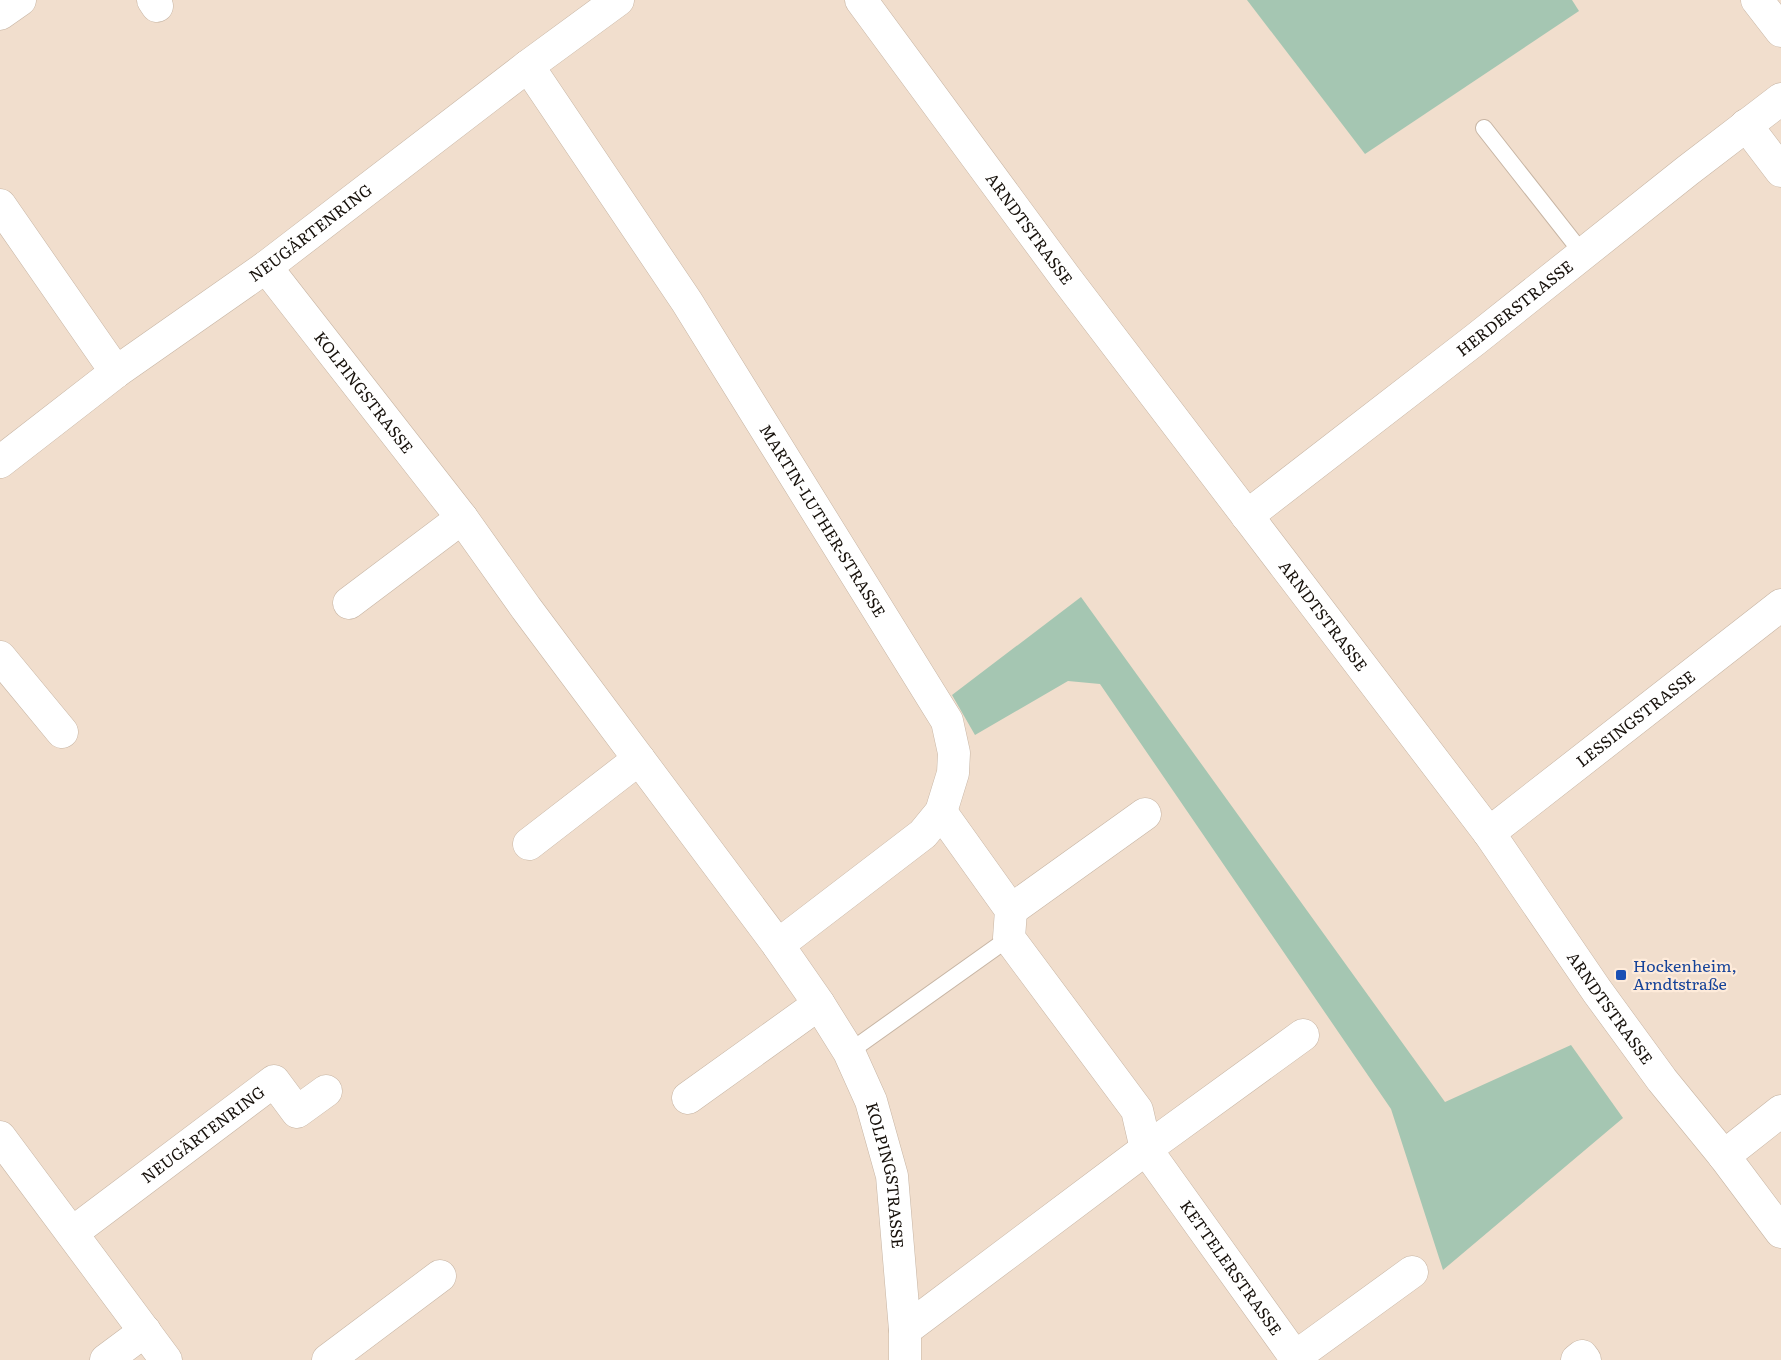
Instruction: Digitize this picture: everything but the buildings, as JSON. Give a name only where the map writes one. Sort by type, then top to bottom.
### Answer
[{"type":"street","points":[[0,14],[20,0]]},
{"type":"street","name":"NEUGÄRTENRING","points":[[0,462],[116,372],[266,267],[528,66],[618,0]]},
{"type":"street","name":"ARNDTSTRASSE","points":[[861,0],[1065,277],[1489,833],[1648,1062],[1724,1156],[1781,1232]]},
{"type":"street","points":[[1757,0],[1781,31]]},
{"type":"street","name":"MARTIN-LUTHER-STRASSE","points":[[528,66],[687,302],[947,721],[954,753],[953,773],[941,812],[923,834],[778,945]]},
{"type":"street","name":"HERDERSTRASSE","points":[[1247,516],[1781,99]]},
{"type":"street","points":[[1746,125],[1781,171]]},
{"type":"street","points":[[0,205],[116,372]]},
{"type":"street","name":"KOLPINGSTRASSE","points":[[266,267],[462,519],[778,945],[819,1004],[849,1053],[870,1101],[892,1176],[905,1345]]},
{"type":"street","points":[[349,603],[462,519]]},
{"type":"street","name":"LESSINGSTRASSE","points":[[1489,833],[1781,605]]},
{"type":"street","points":[[0,657],[62,732]]},
{"type":"street","points":[[529,844],[639,759]]},
{"type":"street","name":"KETTELERSTRASSE","points":[[941,812],[1010,924],[1137,1110],[1146,1149],[1294,1359],[1412,1272]]},
{"type":"street","points":[[1010,924],[1144,814]]},
{"type":"street","points":[[688,1098],[819,1004]]},
{"type":"street","points":[[905,1345],[1146,1149],[1303,1035]]},
{"type":"street","name":"NEUGÄRTENRING","points":[[72,1233],[274,1081],[297,1112],[326,1091]]},
{"type":"street","points":[[1724,1156],[1781,1112]]},
{"type":"street","points":[[0,1137],[166,1360]]},
{"type":"street","points":[[328,1360],[440,1276]]},
{"type":"street","points":[[106,1360],[145,1331]]},
{"type":"street","points":[[1577,1360],[1582,1356],[1585,1360]]},
{"type":"lane","points":[[1484,128],[1582,254]]},
{"type":"lane","points":[[849,1053],[1010,924]]},
{"type":"green space","points":[[1247,0],[1572,0],[1579,11],[1365,154]]},
{"type":"green space","points":[[1081,597],[1445,1102],[1571,1045],[1623,1118],[1443,1270],[1391,1109],[1100,684],[1068,681],[975,735],[952,695]]},
{"type":"place","name":"Hockenheim, Arndtstraße","points":[[1621,975]]}]
